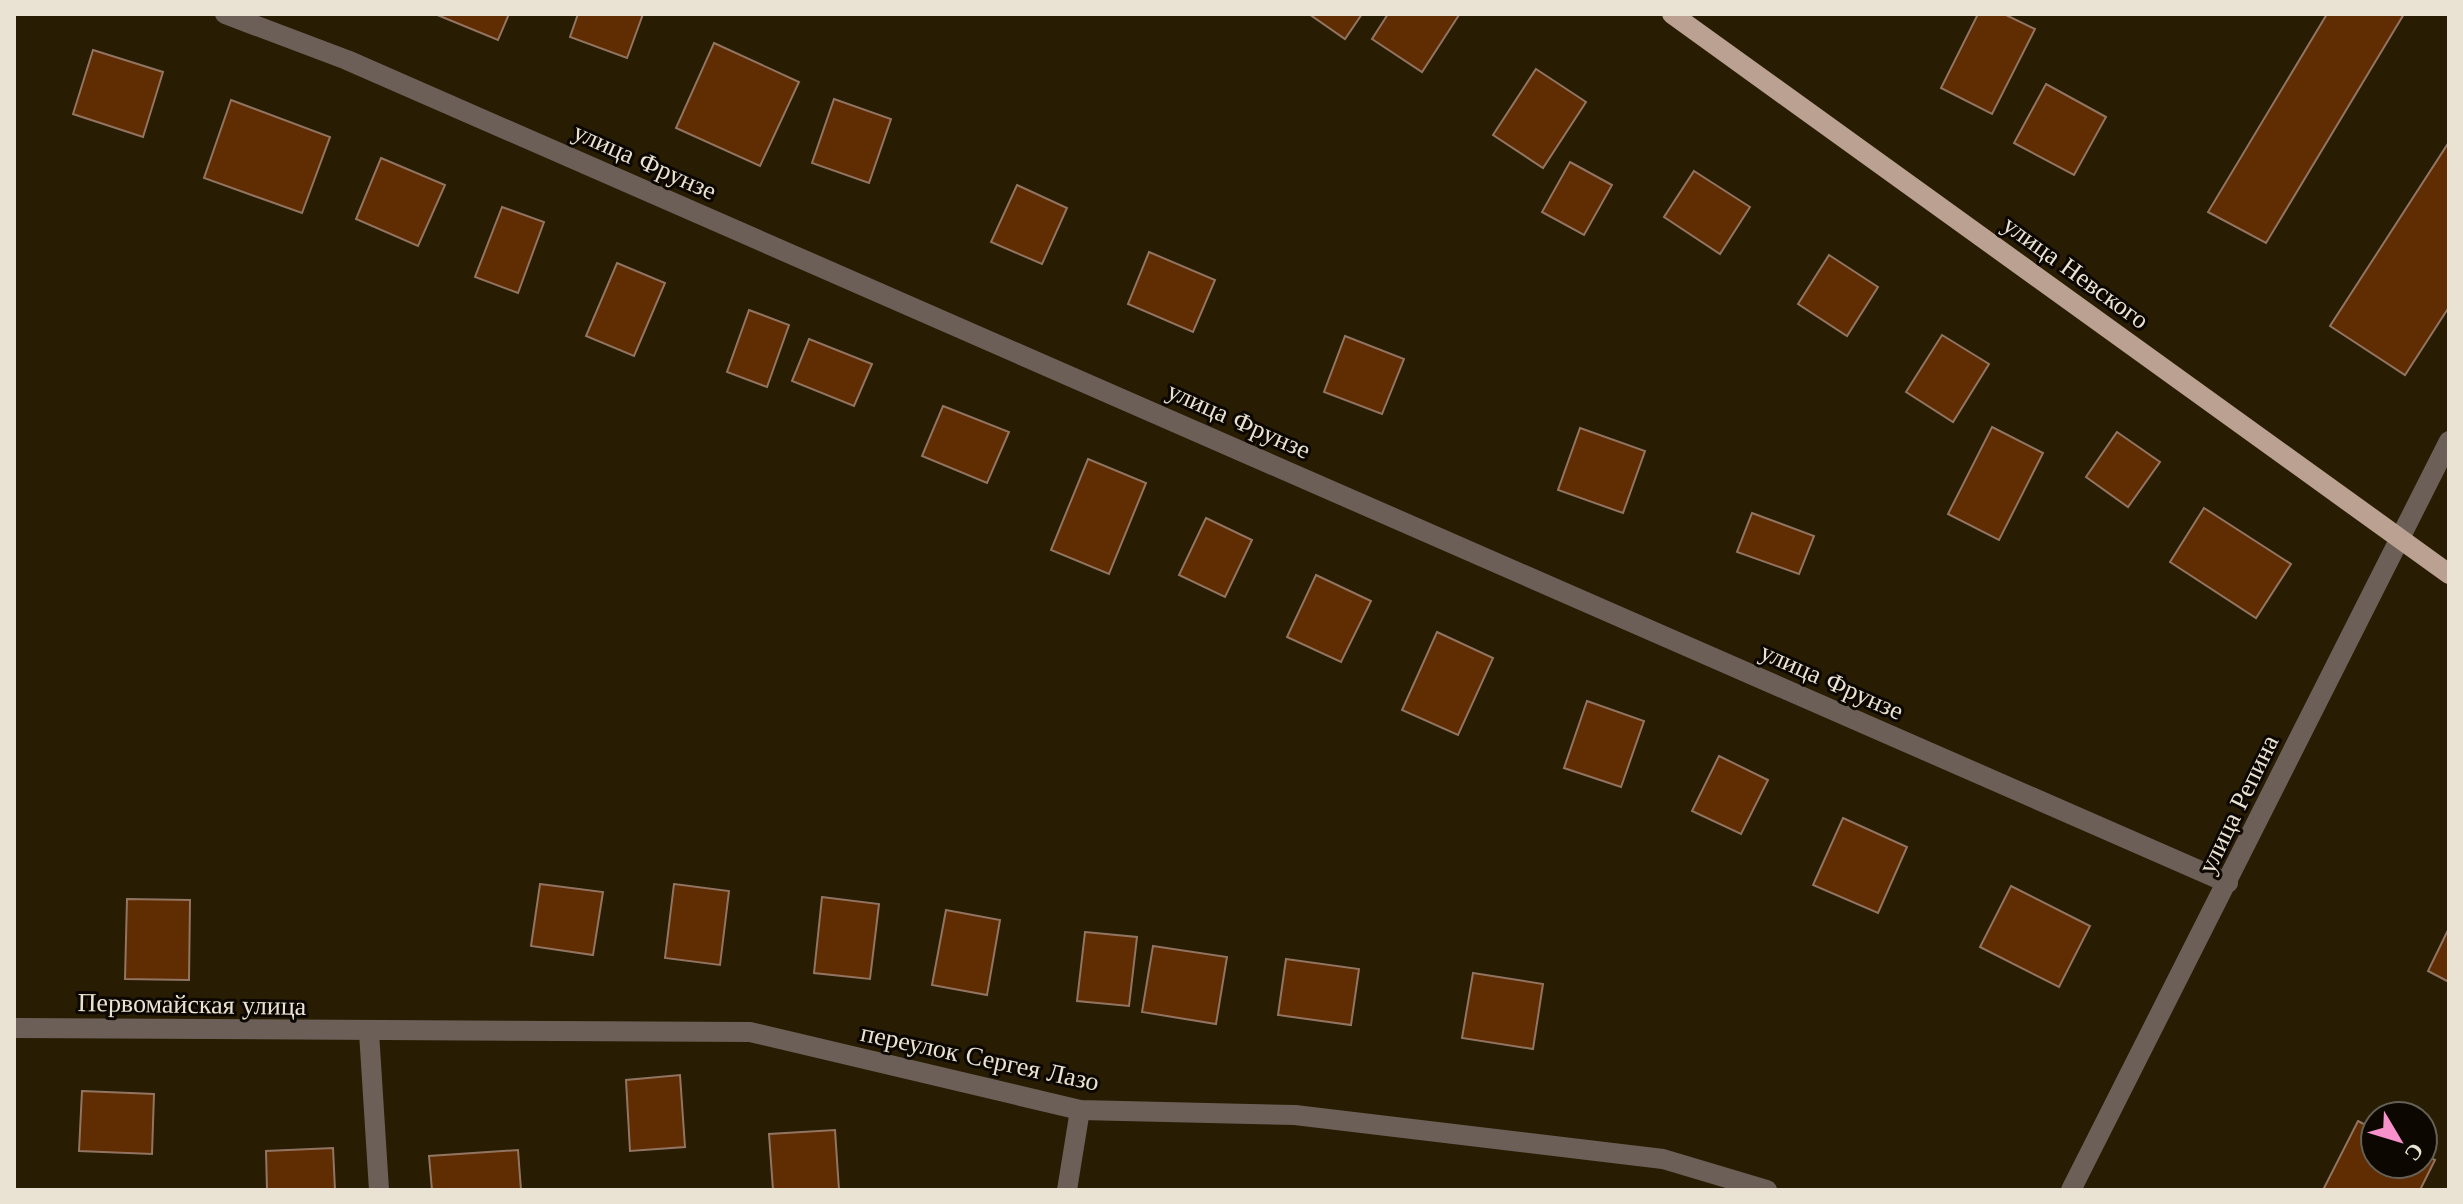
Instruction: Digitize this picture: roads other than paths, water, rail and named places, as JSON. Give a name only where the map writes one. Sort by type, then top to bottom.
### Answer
[{"type":"main road","name":"улица Невского","points":[[1672,14],[2449,574]]},
{"type":"street","name":"улица Фрунзе","points":[[225,14],[362,66],[2228,883]]},
{"type":"street","name":"улица Репина","points":[[2071,1190],[2449,441]]},
{"type":"street","name":"Первомайская улица","points":[[14,1028],[369,1032]]},
{"type":"street","name":"переулок Сергея Лазо","points":[[369,1032],[750,1032],[1080,1110],[1295,1115],[1663,1159],[1767,1190]]},
{"type":"street","points":[[369,1032],[379,1190]]},
{"type":"street","points":[[1067,1190],[1080,1110]]}]
